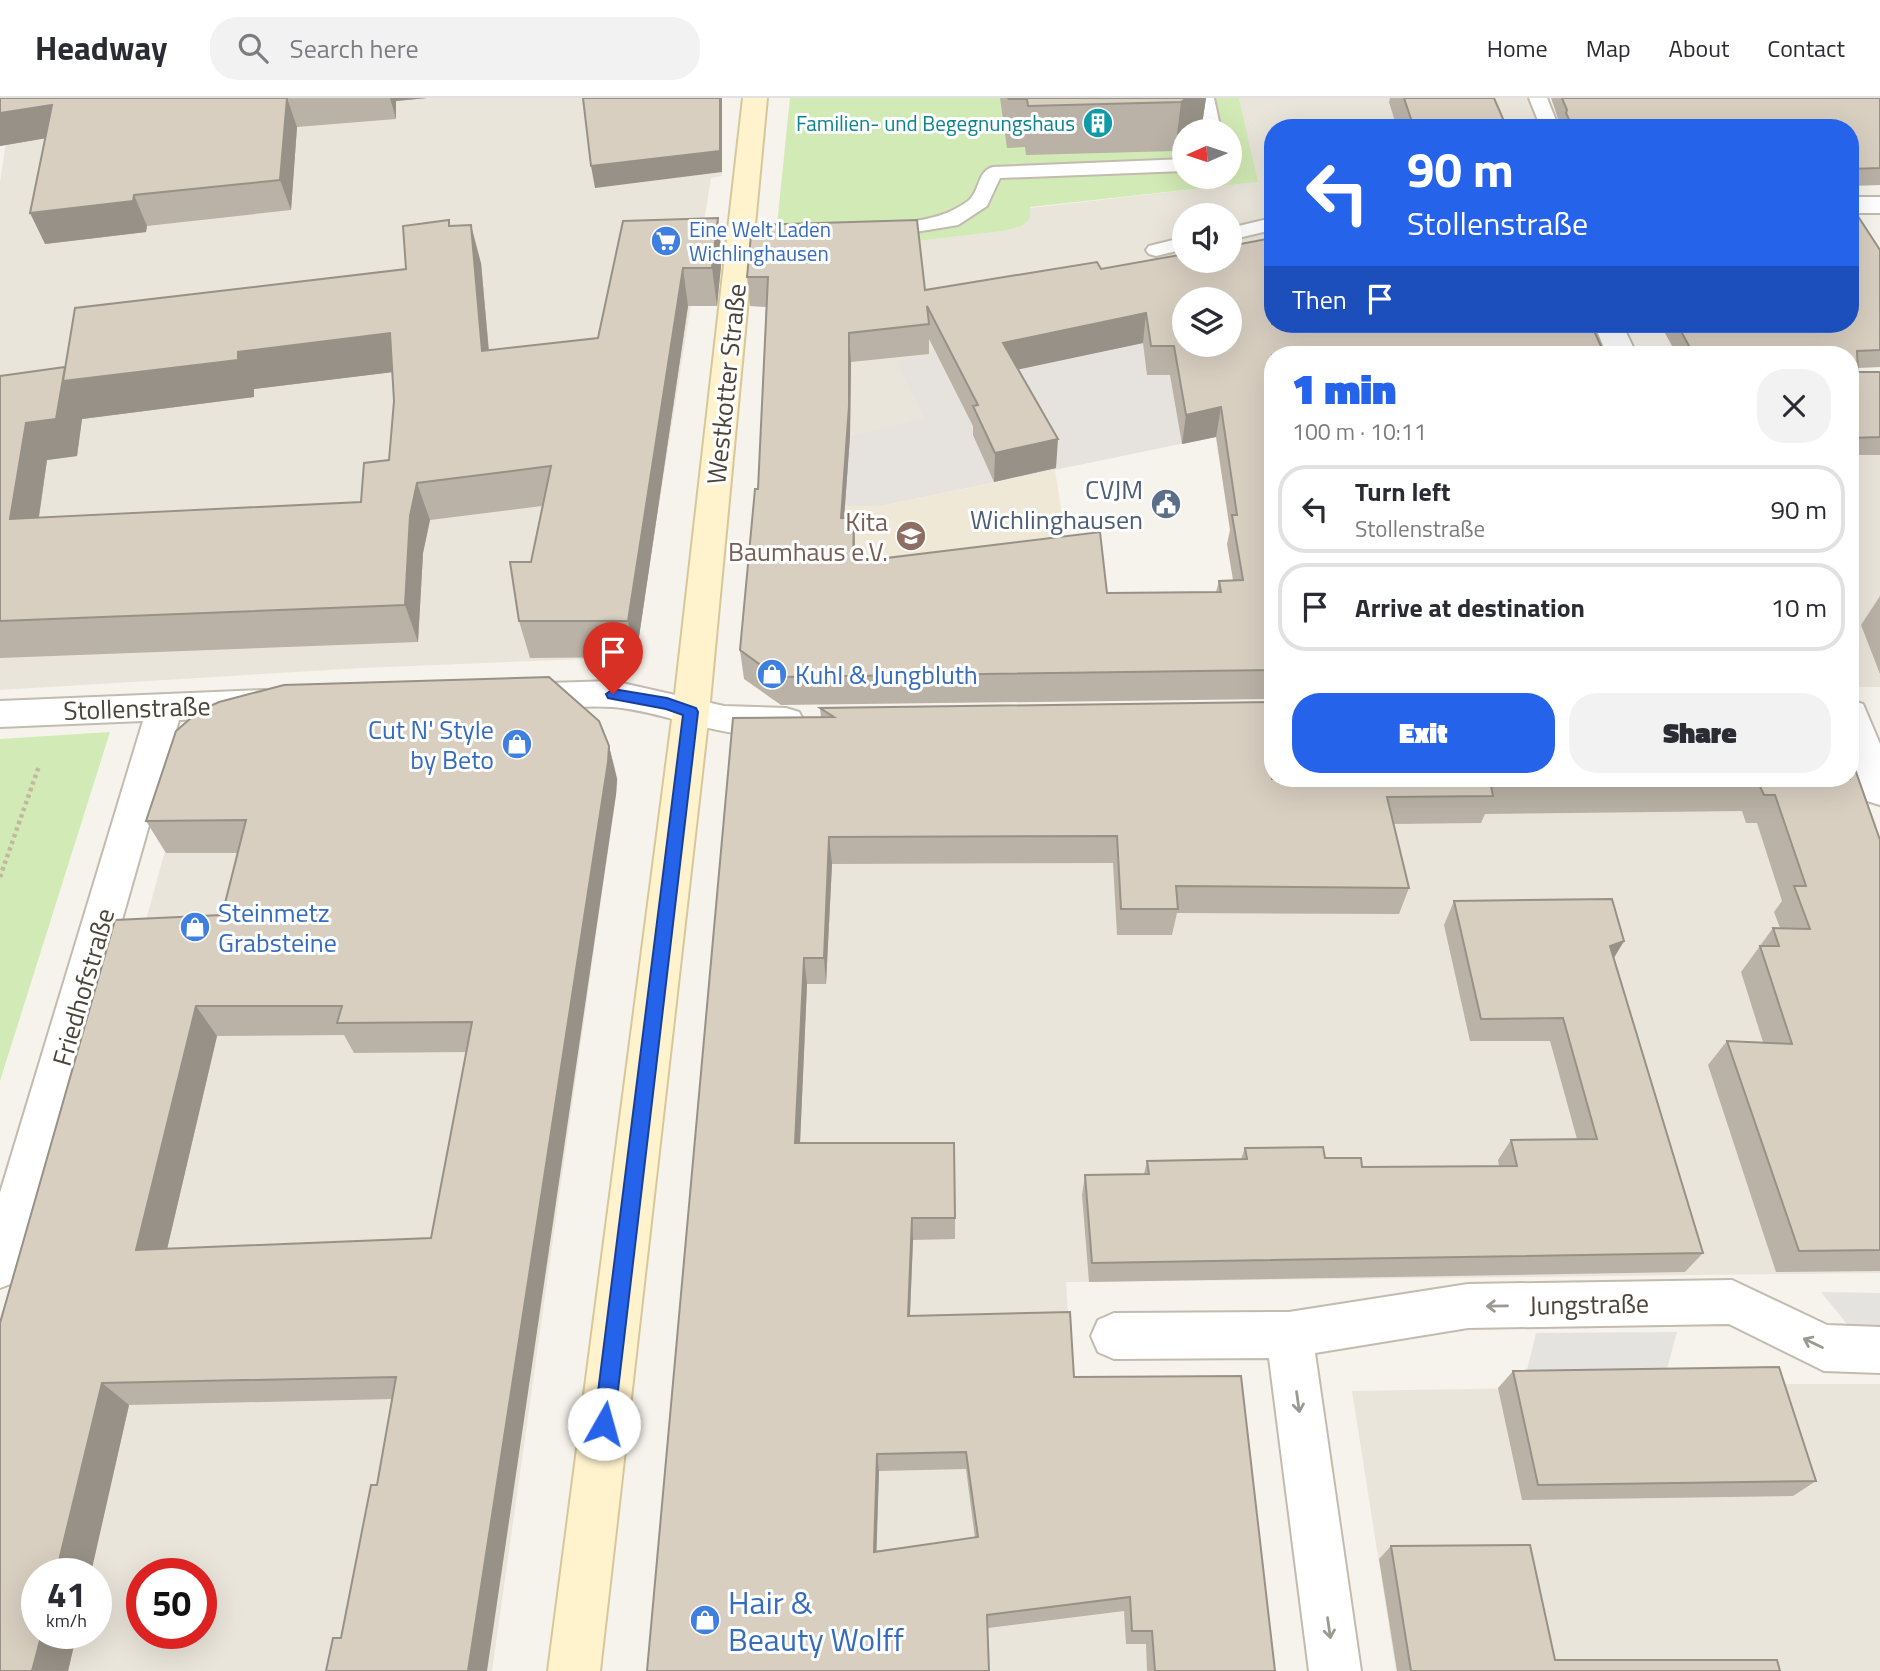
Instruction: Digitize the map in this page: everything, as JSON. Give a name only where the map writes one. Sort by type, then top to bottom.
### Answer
[{"type":"main road","name":"Westkotter Straße","points":[[573,1671],[747,243],[755,98]]},
{"type":"street","points":[[1859,205],[1880,205]]},
{"type":"street","points":[[487,698],[613,694],[667,704],[724,719],[818,721]]},
{"type":"street","name":"Stollenstraße","points":[[0,714],[291,703]]},
{"type":"street","name":"Friedhofstraße","points":[[0,1267],[165,706]]},
{"type":"street","points":[[1859,713],[1880,713]]},
{"type":"street","points":[[1859,736],[1880,791]]},
{"type":"street","name":"Jungstraße","points":[[1114,1336],[1289,1335],[1468,1306],[1732,1302],[1824,1349],[1880,1350]]},
{"type":"street","points":[[1289,1335],[1335,1671]]},
{"type":"lane","points":[[1205,98],[1209,119]]},
{"type":"lane","points":[[1538,98],[1546,119]]},
{"type":"lane","points":[[858,235],[951,221],[980,202],[993,173],[1172,166]]},
{"type":"lane","points":[[1242,231],[1264,226]]},
{"type":"lane","points":[[1156,250],[1172,246]]},
{"type":"path","points":[[0,877],[39,766]]},
{"type":"shaded area","points":[[113,98],[722,98],[722,176],[711,178],[635,657],[362,668],[0,690],[0,182],[10,116]]},
{"type":"shaded area","points":[[1239,98],[1528,98],[1536,119],[1264,119],[1264,292],[1242,294],[1242,287],[1172,287],[1172,305],[925,418],[851,435],[765,436],[823,252],[1004,231],[1022,226],[1030,208],[1196,189],[1242,189],[1242,184],[1257,182]]},
{"type":"shaded area","points":[[1264,293],[1264,333],[1272,333],[1272,346],[1264,346],[1264,427],[881,506],[759,506],[765,436],[851,435],[924,418],[896,361],[958,347],[942,316],[1172,343],[1172,357],[1242,357],[1242,297]]},
{"type":"shaded area","points":[[1880,389],[1880,687],[1859,687],[1859,390]]},
{"type":"shaded area","name":"Kita Baumhaus e.V.","points":[[1055,470],[1070,566],[881,591],[759,506],[881,506]]},
{"type":"shaded area","points":[[737,741],[1264,778],[1264,787],[1833,787],[1880,925],[1880,1273],[1066,1282],[1073,1395],[1265,1671],[657,1671]]},
{"type":"shaded area","points":[[603,746],[614,762],[618,780],[492,1671],[0,1671],[0,1456],[181,792]]},
{"type":"shaded area","points":[[1821,1292],[1880,1293],[1880,1334],[1855,1334]]},
{"type":"shaded area","points":[[1677,1332],[1665,1376],[1525,1378],[1536,1333]]},
{"type":"shaded area","points":[[1880,1384],[1880,1671],[1396,1671],[1352,1391]]},
{"type":"green space","points":[[790,98],[1239,98],[1258,182],[1242,184],[1242,119],[1172,119],[1172,189],[1194,189],[1030,207],[1030,218],[1022,226],[1004,231],[823,252],[774,254]]},
{"type":"green space","points":[[110,732],[0,1081],[0,739]]},
{"type":"building","points":[[0,98],[287,98],[280,180],[134,195],[133,201],[30,213],[52,105],[0,113]]},
{"type":"building","points":[[583,98],[720,98],[720,151],[591,166]]},
{"type":"building","points":[[1008,98],[1187,98],[1181,102],[1028,106],[1027,99]]},
{"type":"building","points":[[1404,98],[1494,98],[1503,119],[1411,119]]},
{"type":"building","points":[[1562,98],[1880,98],[1880,168],[1859,169],[1859,119],[1569,119]]},
{"type":"building","points":[[718,218],[712,268],[683,268],[628,621],[519,621],[510,562],[531,562],[551,466],[417,483],[410,516],[405,605],[0,621],[0,376],[65,367],[56,419],[26,423],[10,519],[361,502],[364,463],[389,460],[394,401],[390,333],[238,352],[238,360],[63,381],[75,308],[406,269],[403,226],[449,220],[449,226],[471,225],[482,351],[598,338],[623,221]]},
{"type":"building","points":[[1859,218],[1880,250],[1880,350],[1859,351],[1859,346],[1689,346],[1682,333],[1859,333]]},
{"type":"building","points":[[917,220],[925,290],[1097,262],[1101,269],[1172,256],[1172,273],[1242,273],[1242,244],[1264,240],[1264,333],[1595,333],[1601,346],[1264,346],[1264,670],[777,677],[740,650],[755,489],[758,489],[768,277],[747,277],[752,225]],"holes":[[[1172,287],[1242,287],[1242,357],[1176,357],[1186,415],[1221,407],[1237,515],[1232,515],[1243,580],[1219,581],[1221,592],[1107,593],[1100,532],[853,562],[854,518],[841,518],[849,406],[849,333],[929,324],[927,306],[978,405],[973,406],[995,453],[1058,439],[1003,343],[1146,313],[1151,346],[1172,346]]]},
{"type":"building","points":[[1859,372],[1880,372],[1880,437],[1859,438]]},
{"type":"building","points":[[549,677],[599,721],[609,746],[468,1671],[326,1671],[333,1638],[341,1638],[371,1485],[377,1485],[396,1377],[102,1383],[60,1558],[21,1558],[21,1649],[38,1649],[32,1671],[0,1671],[0,1323],[115,920],[222,915],[246,820],[146,821],[176,731],[199,711],[219,702],[284,685]],"holes":[[[196,1006],[342,1006],[337,1023],[472,1022],[431,1238],[136,1250]]]},
{"type":"building","points":[[1264,702],[1264,787],[1491,787],[1493,796],[1387,797],[1409,888],[1176,886],[1178,909],[1121,909],[1117,836],[829,837],[824,958],[804,958],[795,1143],[954,1143],[955,1218],[912,1218],[908,1316],[1070,1312],[1074,1377],[1241,1376],[1275,1671],[1155,1671],[1152,1631],[1132,1631],[1130,1597],[987,1615],[989,1671],[647,1671],[733,718],[834,717],[820,708]],"holes":[[[966,1452],[978,1537],[874,1552],[877,1454]]]},
{"type":"building","points":[[1859,780],[1880,840],[1880,1250],[1799,1251],[1727,1041],[1792,1044],[1760,946],[1779,946],[1773,928],[1810,929],[1794,886],[1806,886],[1775,795],[1764,795],[1760,787],[1859,787]]},
{"type":"building","points":[[1612,899],[1624,941],[1610,946],[1703,1253],[1092,1263],[1085,1175],[1149,1174],[1147,1161],[1247,1159],[1245,1148],[1323,1147],[1325,1158],[1361,1158],[1362,1167],[1517,1166],[1511,1140],[1597,1139],[1563,1018],[1481,1019],[1454,901]]},
{"type":"building","points":[[1779,1367],[1816,1481],[1538,1485],[1513,1371]]},
{"type":"building","points":[[1530,1545],[1555,1660],[1777,1660],[1780,1671],[1411,1671],[1391,1546]]},
{"type":"place","name":"Familien- und Begegnungshaus","points":[[1098,123]]},
{"type":"place","name":"Eine Welt Laden Wichlinghausen","points":[[666,241]]},
{"type":"place","name":"CVJM Wichlinghausen","points":[[1166,504]]},
{"type":"place","name":"Kita Baumhaus e.V.","points":[[911,536]]},
{"type":"place","name":"Kuhl & Jungbluth","points":[[772,674]]},
{"type":"place","name":"Cut N' Style by Beto","points":[[517,744]]},
{"type":"place","name":"Steinmetz Grabsteine","points":[[195,927]]},
{"type":"place","name":"Hair & Beauty Wolff","points":[[705,1620]]},
{"type":"route","points":[[604,1424],[691,712],[667,704],[613,694]]}]
